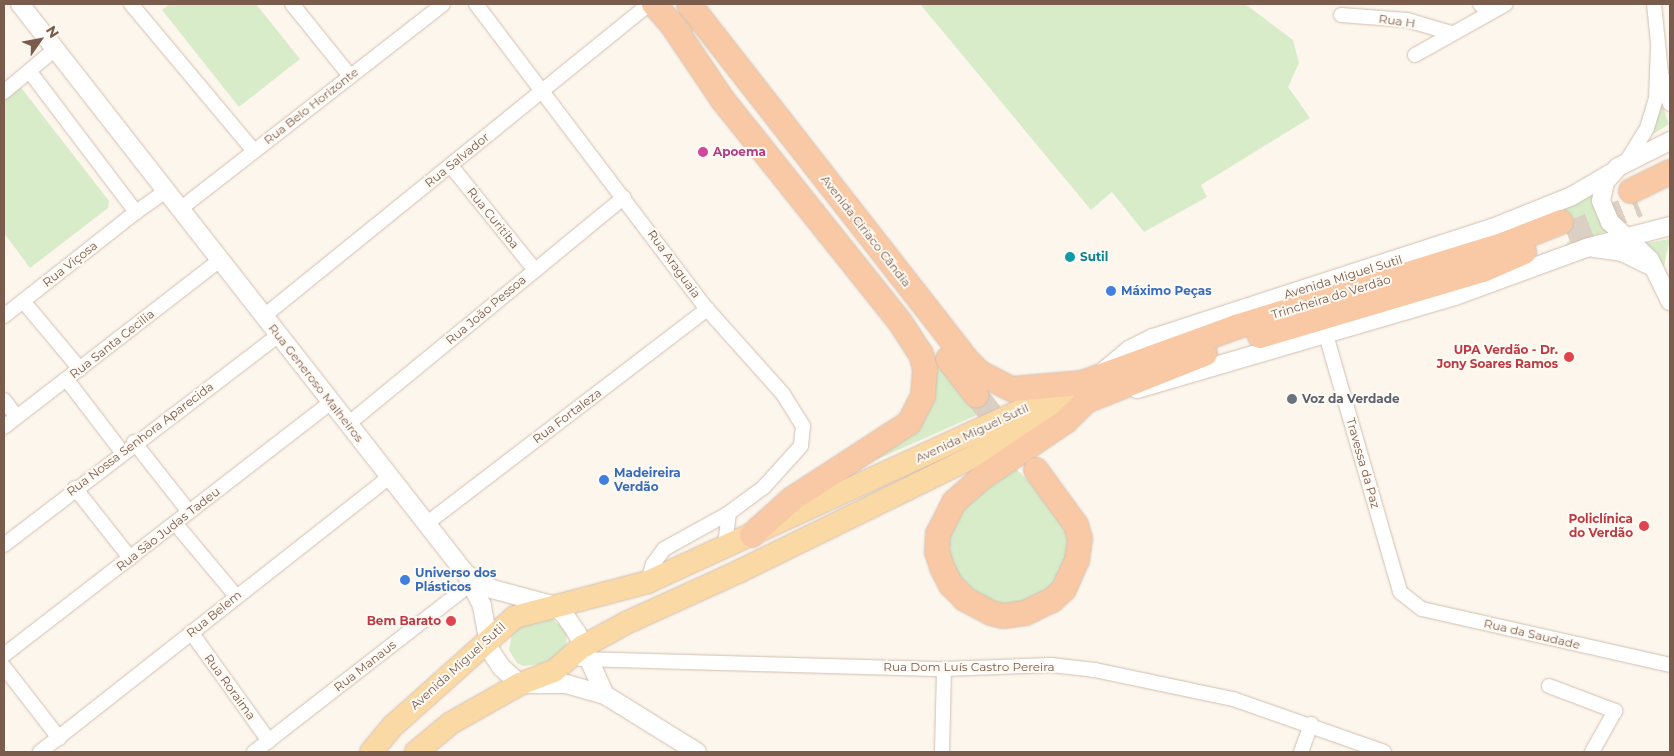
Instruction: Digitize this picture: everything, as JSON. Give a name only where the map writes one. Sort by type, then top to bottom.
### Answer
[{"type":"highway","points":[[654,4],[834,211],[976,395]]},
{"type":"highway","name":"Avenida Ciríaco Cândia","points":[[689,4],[950,340],[980,373],[1012,389],[1094,387]]},
{"type":"highway","points":[[671,23],[722,99],[900,322],[921,354],[925,369],[923,396],[909,423],[792,499],[752,535]]},
{"type":"highway","points":[[1670,172],[1635,198],[1670,189]]},
{"type":"highway","name":"Trincheira do Verdão","points":[[1094,387],[1251,338],[1483,270],[1564,228]]},
{"type":"highway","points":[[1036,470],[1076,525],[1080,539],[1077,560],[1064,589],[1052,600],[1025,613],[991,613],[964,599],[951,585],[942,567],[937,552],[944,517],[965,491],[1066,421],[1094,387]]},
{"type":"main road","name":"Avenida Miguel Sutil","points":[[371,752],[394,725],[515,617],[552,605],[602,596],[648,582],[725,545],[1094,387]]},
{"type":"main road","name":"Avenida Miguel Sutil","points":[[416,752],[451,723],[520,684],[554,671],[626,623],[738,572],[1094,387]]},
{"type":"street","name":"Rua Generoso Malheiros","points":[[20,4],[471,580]]},
{"type":"street","points":[[131,4],[254,151]]},
{"type":"street","points":[[292,4],[350,76]]},
{"type":"street","name":"Rua Belo Horizonte","points":[[180,209],[443,4]]},
{"type":"street","name":"Rua Araguaia","points":[[476,4],[624,196],[707,309],[783,394],[803,426],[801,446],[764,487],[729,513],[664,549],[653,564],[648,582]]},
{"type":"street","name":"Rua Salvador","points":[[264,316],[649,4]]},
{"type":"street","points":[[1415,55],[1451,33],[1484,9],[1506,4]]},
{"type":"street","points":[[1651,7],[1670,104]]},
{"type":"street","name":"Rua H","points":[[1341,15],[1407,20],[1451,33]]},
{"type":"street","points":[[4,92],[55,49]]},
{"type":"street","points":[[1626,162],[1647,128],[1656,98],[1658,49]]},
{"type":"street","points":[[30,72],[136,212],[166,191]]},
{"type":"street","points":[[1626,162],[1670,140]]},
{"type":"street","name":"Avenida Miguel Sutil","points":[[1094,387],[1129,350],[1153,338],[1484,231],[1572,196],[1611,174],[1626,162]]},
{"type":"street","name":"Rua Curitiba","points":[[451,166],[535,270]]},
{"type":"street","points":[[1611,174],[1602,189],[1602,208],[1610,222],[1626,235],[1656,269],[1670,301]]},
{"type":"street","name":"Rua João Pessoa","points":[[348,424],[624,196]]},
{"type":"street","name":"Rua Viçosa","points":[[4,316],[136,212]]},
{"type":"street","name":"Avenida Miguel Sutil","points":[[1094,387],[1132,390],[1162,384],[1455,296],[1626,235],[1670,226]]},
{"type":"street","points":[[1586,248],[1622,252],[1656,269]]},
{"type":"street","name":"Rua Santa Cecilia","points":[[4,426],[67,380],[220,260]]},
{"type":"street","points":[[23,301],[80,369]]},
{"type":"street","name":"Rua Fortaleza","points":[[426,524],[707,309]]},
{"type":"street","name":"Rua Nossa Senhora Aparecida","points":[[4,545],[134,442],[278,335]]},
{"type":"street","name":"Travessa da Paz","points":[[1326,335],[1400,592]]},
{"type":"street","points":[[67,380],[122,452]]},
{"type":"street","points":[[4,400],[16,416]]},
{"type":"street","name":"Rua São Judas Tadeu","points":[[4,655],[331,402]]},
{"type":"street","points":[[134,442],[189,512]]},
{"type":"street","name":"Rua Belem","points":[[40,752],[236,596],[390,477]]},
{"type":"street","points":[[75,488],[130,558]]},
{"type":"street","points":[[725,545],[729,513]]},
{"type":"street","points":[[175,523],[236,596]]},
{"type":"street","points":[[471,580],[509,595],[552,605],[571,623],[580,655],[605,695]]},
{"type":"street","points":[[471,580],[482,606],[487,640],[494,659],[520,684],[566,684],[605,695],[696,752]]},
{"type":"street","name":"Rua Manaus","points":[[254,752],[471,580]]},
{"type":"street","name":"Rua da Saudade","points":[[1400,592],[1422,609],[1670,665]]},
{"type":"street","name":"Rua Roraima","points":[[192,632],[269,741]]},
{"type":"street","name":"Rua Dom Luís Castro Pereira","points":[[580,655],[944,669],[1051,665],[1095,670],[1179,685],[1311,724],[1384,752]]},
{"type":"street","points":[[4,667],[59,738]]},
{"type":"street","points":[[942,752],[944,669]]},
{"type":"street","points":[[1549,686],[1615,711],[1592,752]]},
{"type":"street","points":[[1301,752],[1311,724]]},
{"type":"green space","points":[[170,4],[256,4],[300,59],[239,107],[162,10]]},
{"type":"green space","points":[[920,4],[1245,4],[1293,40],[1299,63],[1288,87],[1310,118],[1201,185],[1207,197],[1144,232],[1112,192],[1091,210]]},
{"type":"green space","points":[[19,85],[109,201],[108,208],[30,268],[4,233],[4,92]]},
{"type":"green space","points":[[1662,104],[1669,124],[1650,136],[1657,118]]},
{"type":"green space","points":[[1593,195],[1595,212],[1607,231],[1564,247],[1571,238],[1570,224],[1550,212]]},
{"type":"green space","points":[[1670,239],[1664,266],[1662,266],[1647,243]]},
{"type":"green space","points":[[927,346],[977,415],[853,470],[912,429]]},
{"type":"green space","points":[[1015,468],[1044,496],[1069,534],[1066,571],[1034,601],[994,605],[977,597],[954,572],[947,546],[948,531],[964,505]]},
{"type":"green space","points":[[551,618],[567,632],[566,648],[556,657],[540,664],[523,666],[517,663],[509,650],[512,634],[521,626]]},
{"type":"tunnel","points":[[1567,234],[1638,205]]},
{"type":"tunnel","points":[[976,395],[1009,437]]},
{"type":"place","name":"Apoema","points":[[703,152]]},
{"type":"place","name":"Sutil","points":[[1070,257]]},
{"type":"place","name":"Máximo Peças","points":[[1111,291]]},
{"type":"place","name":"UPA Verdão - Dr. Jony Soares Ramos","points":[[1569,357]]},
{"type":"place","name":"Voz da Verdade","points":[[1292,399]]},
{"type":"place","name":"Madeireira Verdão","points":[[604,480]]},
{"type":"place","name":"Policlínica do Verdão","points":[[1644,526]]},
{"type":"place","name":"Universo dos Plásticos","points":[[405,580]]},
{"type":"place","name":"Bem Barato","points":[[451,621]]}]
